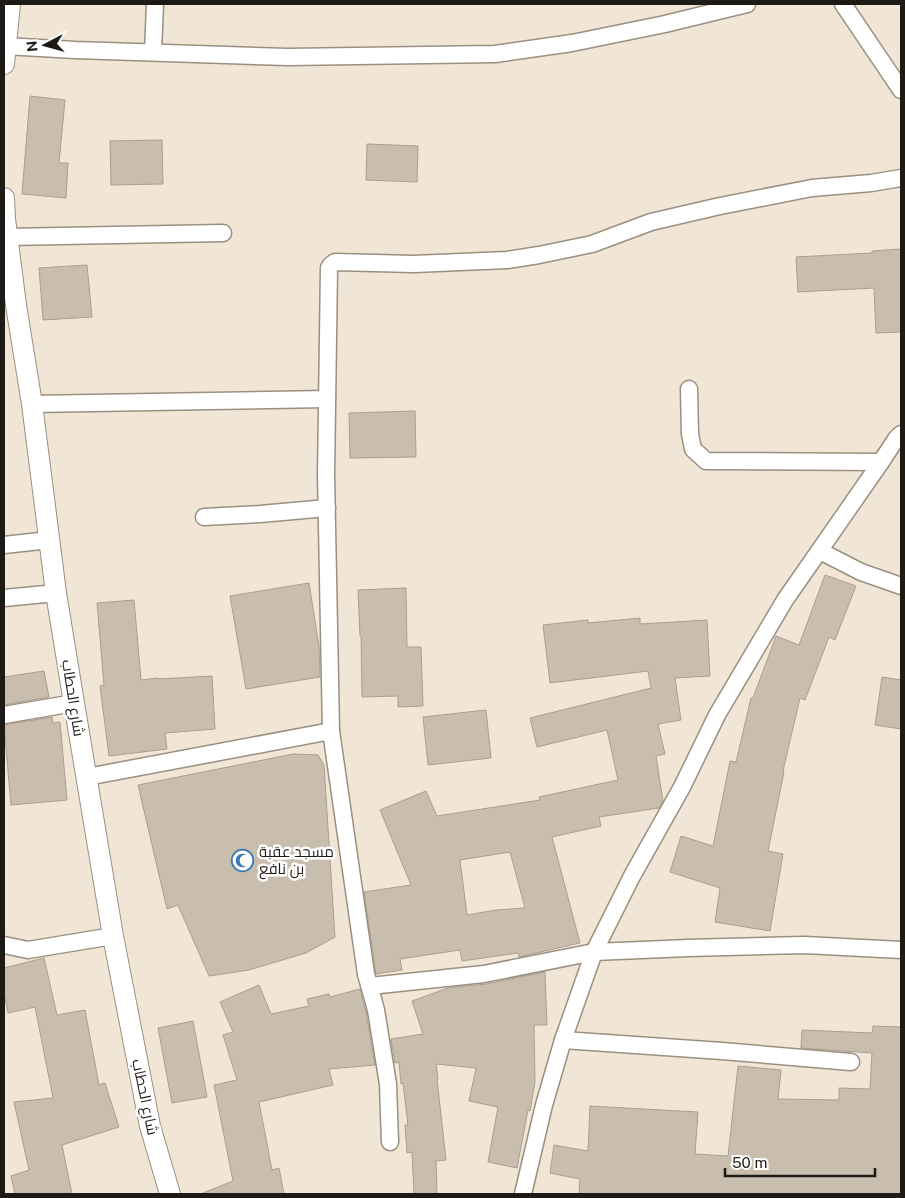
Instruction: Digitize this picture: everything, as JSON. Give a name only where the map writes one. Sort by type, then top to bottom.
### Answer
[{"type":"street","points":[[10,4],[4,55],[74,50],[288,57],[495,54],[572,43],[665,24],[747,4]]},
{"type":"street","points":[[153,52],[155,4]]},
{"type":"street","points":[[843,4],[901,90]]},
{"type":"street","points":[[390,1142],[388,1084],[376,1010],[364,964],[331,730],[327,508],[329,268],[335,262],[414,264],[507,260],[539,255],[592,244],[651,222],[720,206],[812,188],[901,178]]},
{"type":"street","name":"شارع الحطاب","points":[[4,198],[16,305],[32,404],[56,593],[74,703],[113,936],[150,1126],[170,1194]]},
{"type":"street","points":[[7,237],[223,233]]},
{"type":"street","points":[[689,389],[690,434],[693,449],[706,461],[881,462]]},
{"type":"street","points":[[32,404],[327,399]]},
{"type":"street","points":[[523,1194],[544,1105],[563,1040],[594,952],[632,876],[682,787],[717,715],[785,600],[901,434]]},
{"type":"street","points":[[204,517],[327,508]]},
{"type":"street","points":[[4,545],[49,540]]},
{"type":"street","points":[[820,550],[861,572],[901,586]]},
{"type":"street","points":[[4,598],[56,593]]},
{"type":"street","points":[[4,715],[74,703]]},
{"type":"street","points":[[87,777],[331,730]]},
{"type":"street","points":[[4,945],[28,950],[113,936]]},
{"type":"street","points":[[370,986],[484,974],[594,952],[805,945],[901,950]]},
{"type":"street","points":[[563,1040],[851,1062]]},
{"type":"building","points":[[30,96],[65,100],[59,163],[68,163],[66,198],[22,194]]},
{"type":"building","points":[[162,140],[163,184],[111,185],[110,141]]},
{"type":"building","points":[[367,144],[418,146],[417,182],[366,180]]},
{"type":"building","points":[[901,249],[901,332],[876,333],[874,288],[798,292],[796,257],[872,253],[872,251]]},
{"type":"building","points":[[87,265],[92,317],[43,320],[39,268]]},
{"type":"building","points":[[415,411],[416,457],[350,458],[349,413]]},
{"type":"building","points":[[825,575],[856,586],[835,640],[829,637],[805,700],[800,698],[783,771],[768,851],[783,854],[770,931],[715,922],[720,888],[670,872],[681,836],[713,846],[730,761],[736,762],[751,698],[753,698],[776,636],[799,645]]},
{"type":"building","points":[[309,583],[319,646],[320,677],[246,689],[230,596]]},
{"type":"building","points":[[406,588],[407,647],[421,647],[423,706],[398,707],[398,696],[362,697],[358,590]]},
{"type":"building","points":[[134,600],[141,680],[212,676],[215,729],[165,733],[167,749],[109,756],[100,686],[104,685],[97,603]]},
{"type":"building","points":[[640,618],[640,624],[707,620],[710,676],[675,678],[681,720],[658,724],[665,754],[656,756],[663,801],[659,808],[599,817],[601,826],[552,837],[580,943],[519,957],[518,953],[462,961],[460,950],[400,959],[402,970],[376,974],[364,892],[411,885],[380,810],[426,791],[437,816],[540,800],[539,797],[618,780],[607,730],[537,747],[530,718],[651,688],[648,671],[550,683],[543,625],[588,620],[588,623]],"holes":[[[510,852],[525,908],[467,915],[460,860]]]},
{"type":"building","points":[[44,671],[49,697],[4,705],[4,677]]},
{"type":"building","points":[[882,677],[901,680],[901,729],[875,725]]},
{"type":"building","points":[[486,710],[491,758],[428,765],[423,717]]},
{"type":"building","points":[[52,717],[53,723],[60,722],[67,800],[11,805],[4,725]]},
{"type":"building","name":"مسجد عقبة بن نافع","points":[[293,754],[318,755],[324,765],[335,937],[306,953],[249,970],[209,976],[178,905],[167,909],[138,785]]},
{"type":"building","points":[[44,958],[57,1015],[85,1010],[99,1085],[105,1083],[119,1127],[62,1145],[72,1194],[15,1194],[11,1176],[29,1170],[14,1102],[53,1098],[35,1007],[8,1013],[4,993],[4,968]]},
{"type":"building","points":[[545,972],[547,1025],[534,1025],[535,1082],[517,1168],[488,1162],[498,1107],[469,1101],[476,1068],[436,1064],[446,1160],[436,1161],[437,1194],[414,1194],[412,1152],[407,1153],[405,1125],[408,1125],[403,1083],[401,1084],[399,1062],[395,1063],[391,1039],[423,1034],[412,1001],[448,988],[486,984]]},
{"type":"building","points":[[259,985],[271,1014],[309,1006],[307,999],[329,994],[330,997],[360,989],[375,1065],[329,1069],[333,1085],[259,1102],[272,1170],[279,1168],[284,1194],[204,1194],[233,1181],[214,1085],[237,1080],[223,1035],[233,1032],[220,1002]]},
{"type":"building","points":[[193,1021],[207,1097],[172,1103],[158,1028]]},
{"type":"building","points":[[873,1026],[901,1027],[901,1194],[579,1194],[580,1179],[550,1173],[554,1145],[588,1151],[590,1106],[698,1112],[695,1154],[728,1156],[738,1066],[781,1070],[778,1099],[839,1100],[839,1088],[870,1089],[872,1053],[801,1048],[802,1030],[872,1033]]},
{"type":"place","name":"مسجد عقبة بن نافع","points":[[243,861]]}]
